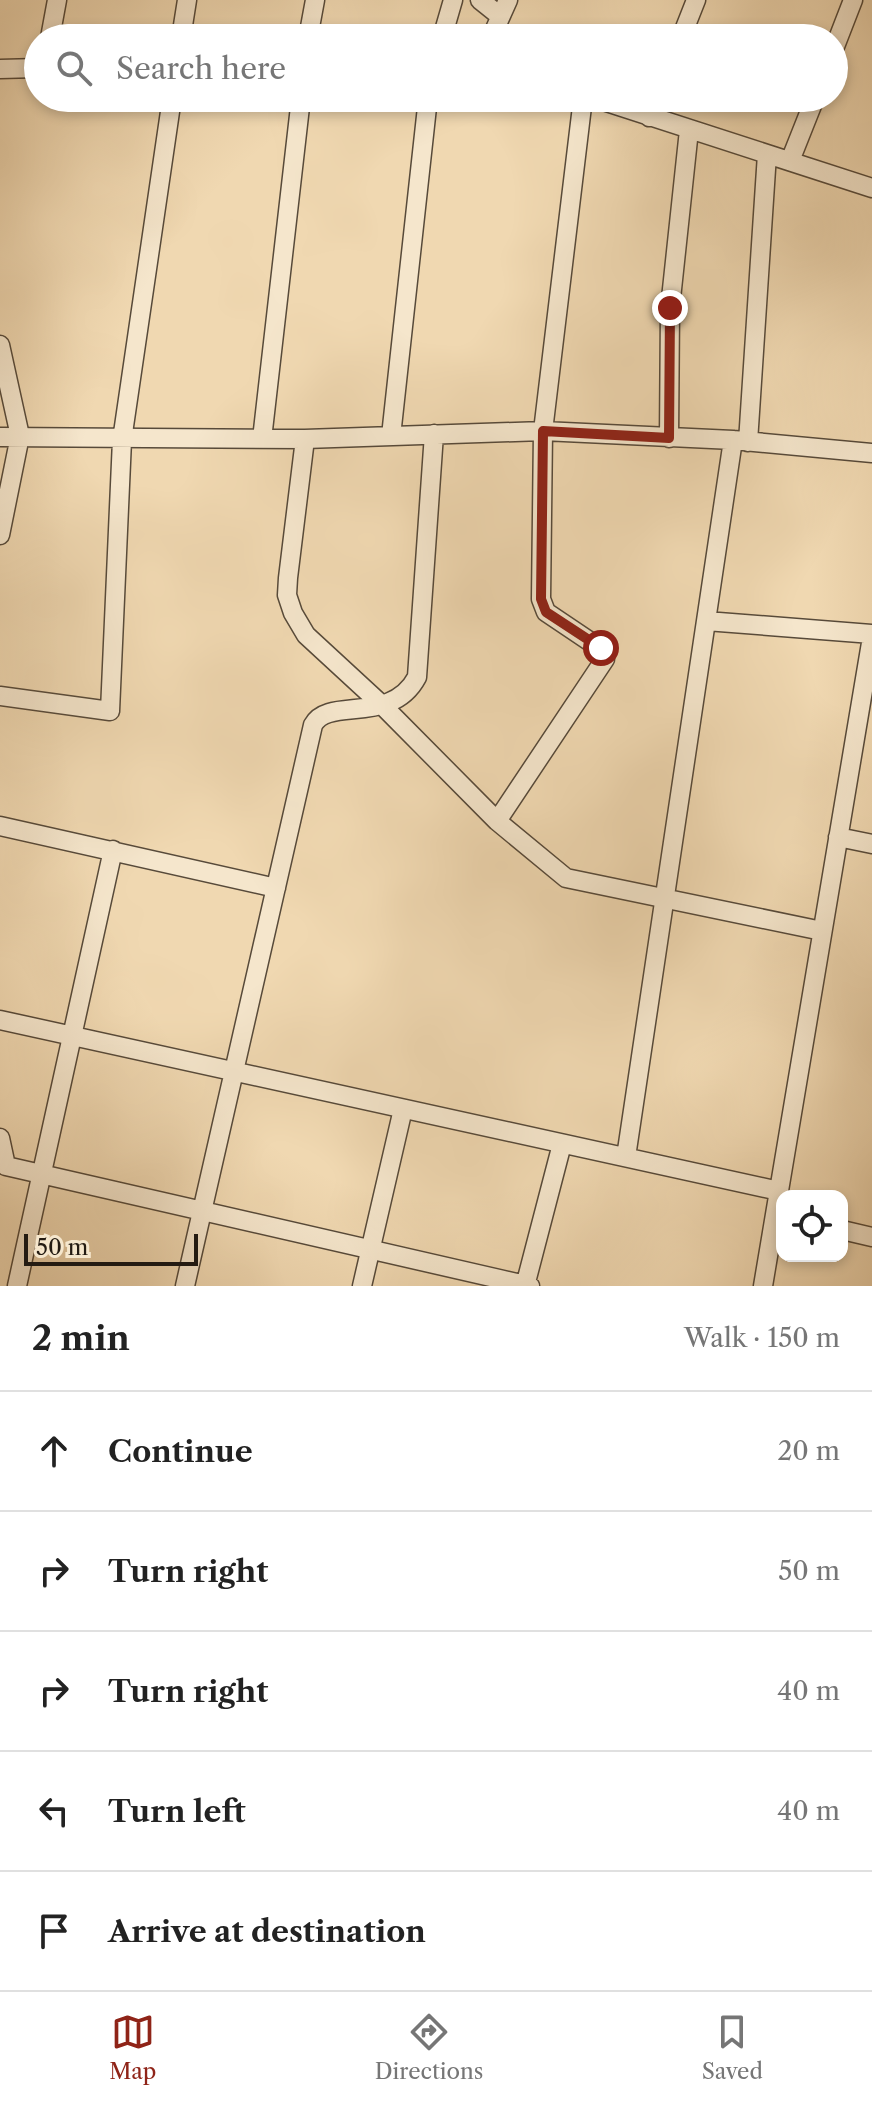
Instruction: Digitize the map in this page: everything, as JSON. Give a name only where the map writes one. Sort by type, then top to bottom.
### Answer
[{"type":"street","points":[[53,24],[57,0]]},
{"type":"street","points":[[183,24],[187,0]]},
{"type":"street","points":[[311,24],[315,0]]},
{"type":"street","points":[[446,24],[453,0]]},
{"type":"street","points":[[480,0],[504,8]]},
{"type":"street","points":[[687,24],[696,0]]},
{"type":"street","points":[[844,24],[853,0]]},
{"type":"street","points":[[0,69],[24,68]]},
{"type":"street","points":[[0,696],[110,711],[122,440],[170,112]]},
{"type":"street","points":[[262,439],[299,112]]},
{"type":"street","points":[[391,436],[426,112]]},
{"type":"street","points":[[497,821],[605,659],[601,648],[546,612],[541,599],[543,431],[581,112]]},
{"type":"street","points":[[635,112],[872,188]]},
{"type":"street","points":[[649,117],[651,112]]},
{"type":"street","points":[[790,161],[809,112]]},
{"type":"street","points":[[669,438],[670,308],[689,130]]},
{"type":"street","points":[[626,1157],[706,621],[741,441],[767,154]]},
{"type":"street","points":[[0,345],[20,436],[0,535]]},
{"type":"street","points":[[0,437],[305,439],[543,431],[741,441],[872,453]]},
{"type":"street","points":[[185,1286],[310,735],[317,718],[329,713],[383,706],[410,689],[417,677],[434,434]]},
{"type":"street","points":[[305,439],[288,578],[290,604],[306,635],[383,706],[497,821],[566,878],[822,931]]},
{"type":"street","points":[[706,621],[872,635],[779,1190]]},
{"type":"street","points":[[0,826],[276,888]]},
{"type":"street","points":[[838,837],[872,844]]},
{"type":"street","points":[[17,1286],[113,850]]},
{"type":"street","points":[[0,1020],[776,1190]]},
{"type":"street","points":[[362,1286],[403,1109]]},
{"type":"street","points":[[0,1138],[6,1166],[527,1286],[562,1144]]},
{"type":"street","points":[[763,1286],[776,1224]]},
{"type":"street","points":[[848,1231],[872,1237]]},
{"type":"route","points":[[601,648],[546,612],[541,599],[543,431],[669,438],[670,308]]}]
